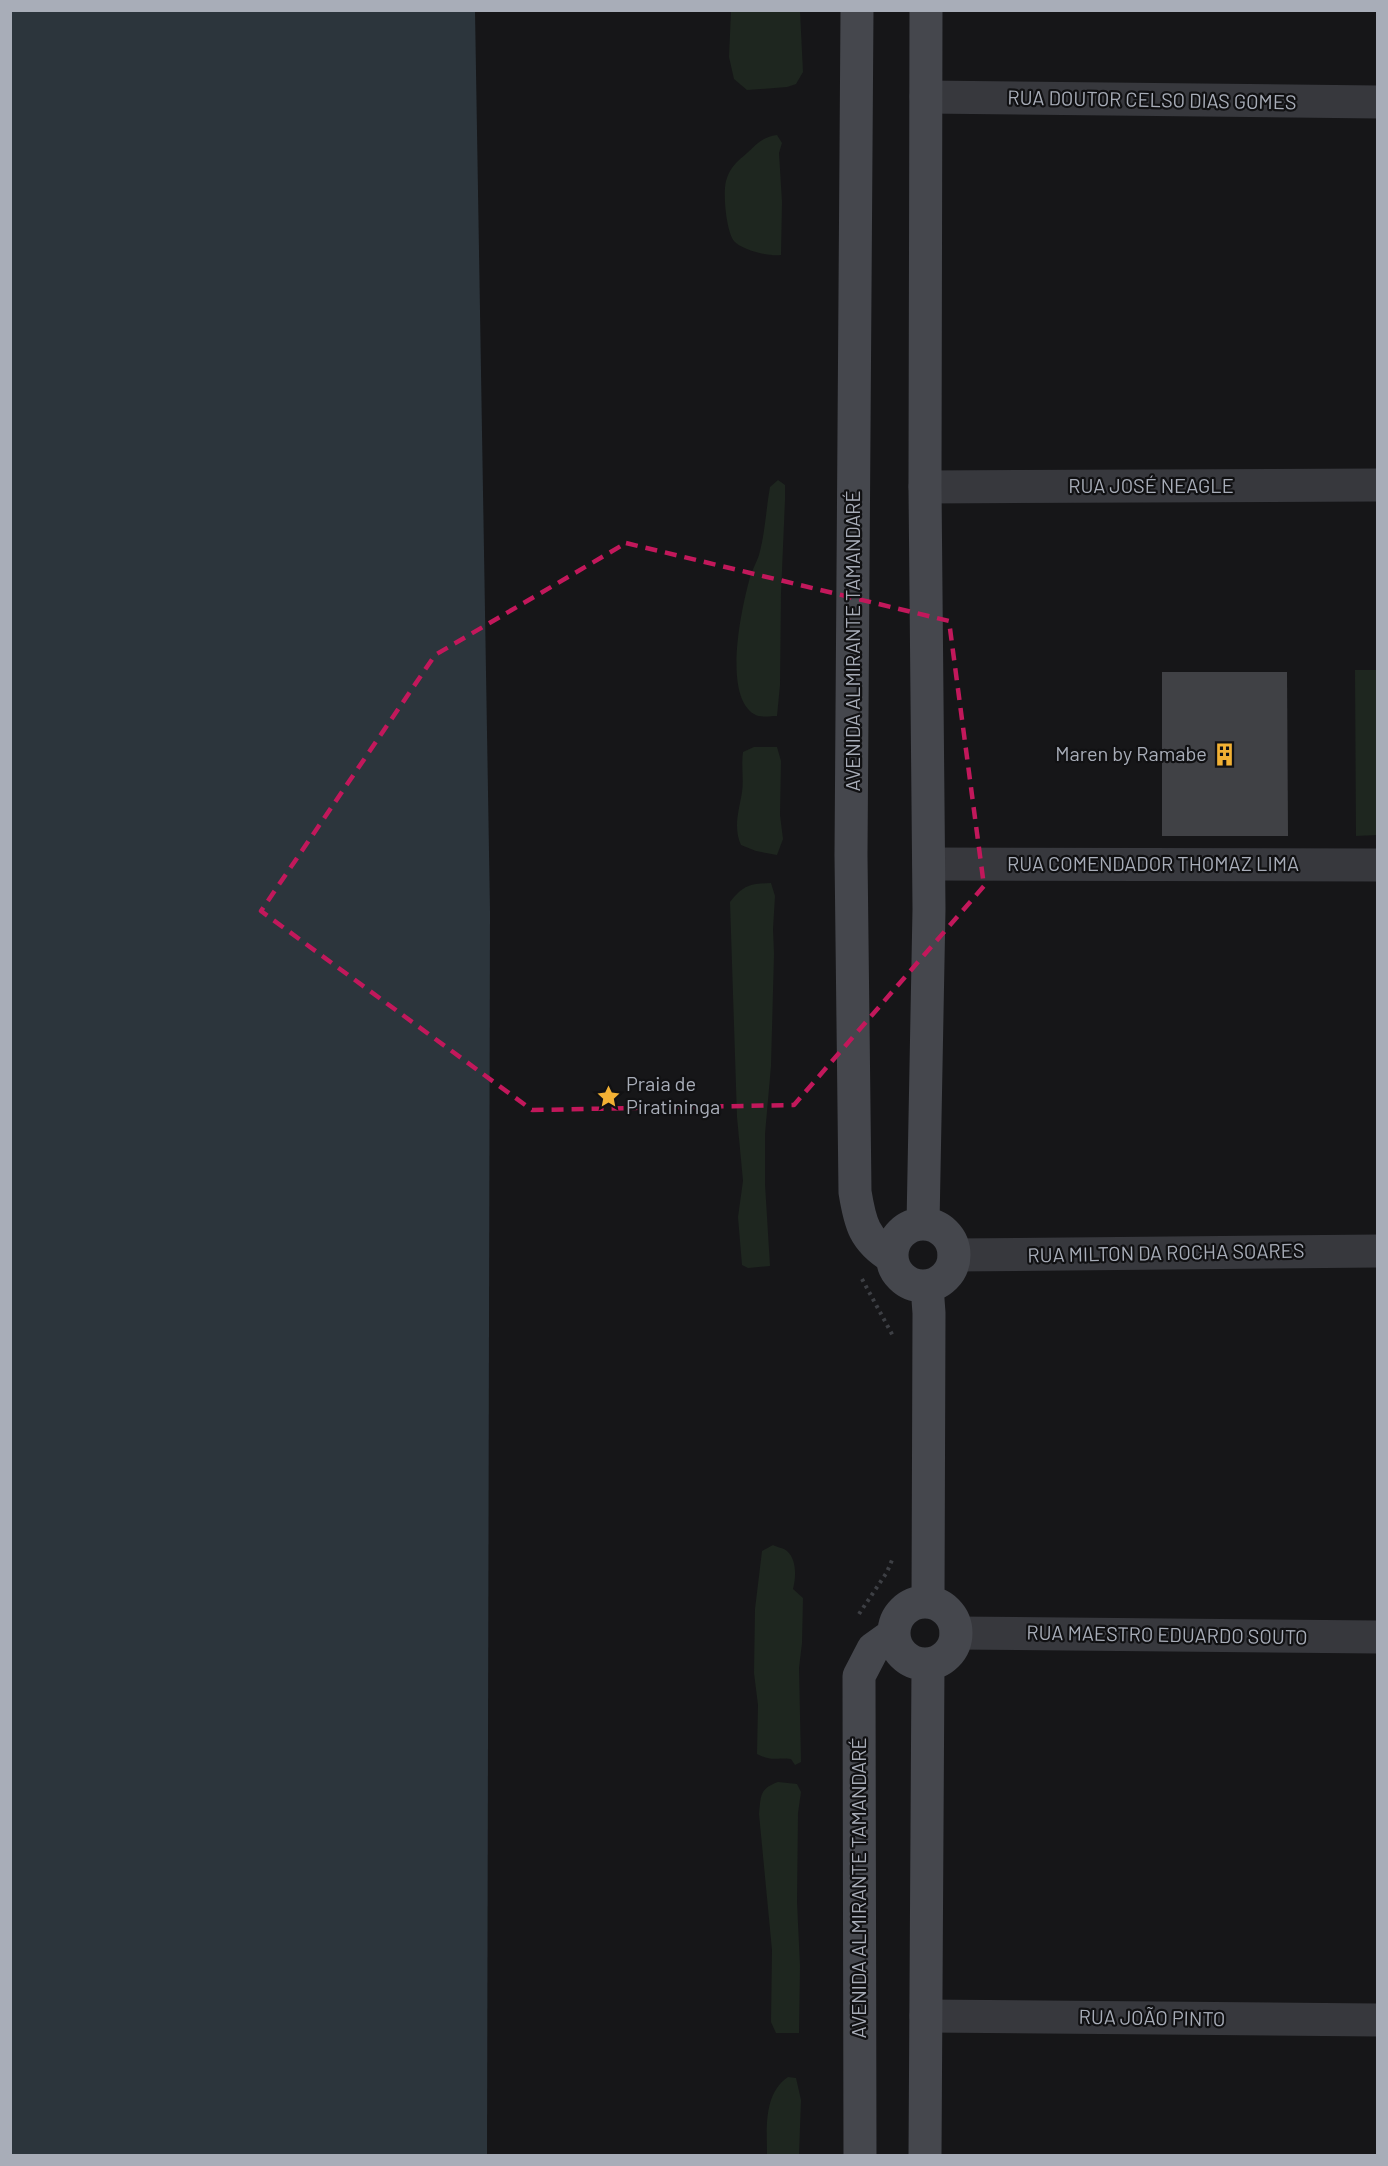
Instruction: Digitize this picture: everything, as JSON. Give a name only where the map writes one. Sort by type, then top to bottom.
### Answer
[{"type":"street","name":"AVENIDA ALMIRANTE TAMANDARÉ","points":[[857,10],[851,855],[855,1192],[860,1224],[877,1248],[892,1257]]},
{"type":"street","points":[[923,1224],[928,864],[925,487],[926,10]]},
{"type":"street","name":"RUA DOUTOR CELSO DIAS GOMES","points":[[926,98],[1377,102]]},
{"type":"street","name":"RUA JOSÉ NEAGLE","points":[[925,487],[1377,485]]},
{"type":"street","name":"RUA COMENDADOR THOMAZ LIMA","points":[[928,864],[1377,865]]},
{"type":"street","points":[[923,1224],[941,1230],[948,1237],[954,1255],[949,1272],[943,1279],[927,1286],[917,1286],[899,1276],[892,1257],[897,1238],[913,1226],[923,1224]]},
{"type":"street","name":"RUA MILTON DA ROCHA SOARES","points":[[954,1255],[1377,1251]]},
{"type":"street","points":[[927,1286],[929,1313],[928,1602]]},
{"type":"street","points":[[917,1602],[928,1602],[945,1608],[955,1624],[956,1633],[950,1651],[943,1659],[928,1664],[906,1658],[900,1651],[894,1634],[895,1623],[900,1614],[917,1602]]},
{"type":"street","name":"RUA MAESTRO EDUARDO SOUTO","points":[[956,1633],[1377,1637]]},
{"type":"street","name":"AVENIDA ALMIRANTE TAMANDARÉ","points":[[860,2156],[859,1676],[873,1649],[894,1634]]},
{"type":"street","points":[[925,2156],[928,1664]]},
{"type":"street","name":"RUA JOÃO PINTO","points":[[926,2016],[1377,2020]]},
{"type":"highlighted area","points":[[626,543],[949,621],[984,886],[794,1105],[532,1110],[261,911],[435,655]]},
{"type":"shaded area","points":[[11,10],[475,11],[490,912],[487,2155],[11,2155]]},
{"type":"shaded area","points":[[731,11],[800,11],[803,72],[796,84],[787,87],[747,90],[734,79],[729,57]]},
{"type":"shaded area","points":[[777,135],[782,143],[779,153],[782,202],[781,255],[749,250],[734,241],[727,220],[725,200],[727,178],[735,164],[760,141]]},
{"type":"shaded area","points":[[778,480],[785,485],[780,685],[777,716],[762,716],[754,714],[745,704],[739,689],[737,652],[746,595],[761,547],[770,487]]},
{"type":"shaded area","points":[[1355,670],[1377,670],[1377,835],[1356,836]]},
{"type":"shaded area","points":[[754,747],[777,747],[781,761],[780,815],[783,839],[777,855],[741,845],[739,838],[737,825],[743,787],[743,752]]},
{"type":"shaded area","points":[[771,883],[775,896],[774,954],[771,1066],[765,1134],[765,1184],[770,1266],[748,1268],[742,1265],[738,1217],[743,1181],[737,1117],[730,902],[739,892],[748,887]]},
{"type":"shaded area","points":[[773,1545],[786,1550],[793,1559],[795,1579],[793,1589],[803,1598],[799,1668],[801,1762],[795,1765],[791,1759],[771,1759],[757,1754],[758,1705],[754,1673],[755,1609],[762,1551]]},
{"type":"shaded area","points":[[778,1782],[797,1784],[801,1792],[798,1813],[797,1902],[800,1966],[799,2033],[776,2033],[771,2022],[772,1950],[759,1814],[764,1790]]},
{"type":"shaded area","points":[[788,2077],[796,2078],[801,2100],[799,2155],[767,2155],[767,2123],[770,2102],[780,2084]]},
{"type":"building","name":"Maren by Ramabe","points":[[1162,672],[1287,672],[1288,836],[1162,836]]},
{"type":"place","name":"Maren by Ramabe","points":[[1225,754]]},
{"type":"place","name":"Praia de Piratininga","points":[[608,1096]]}]
